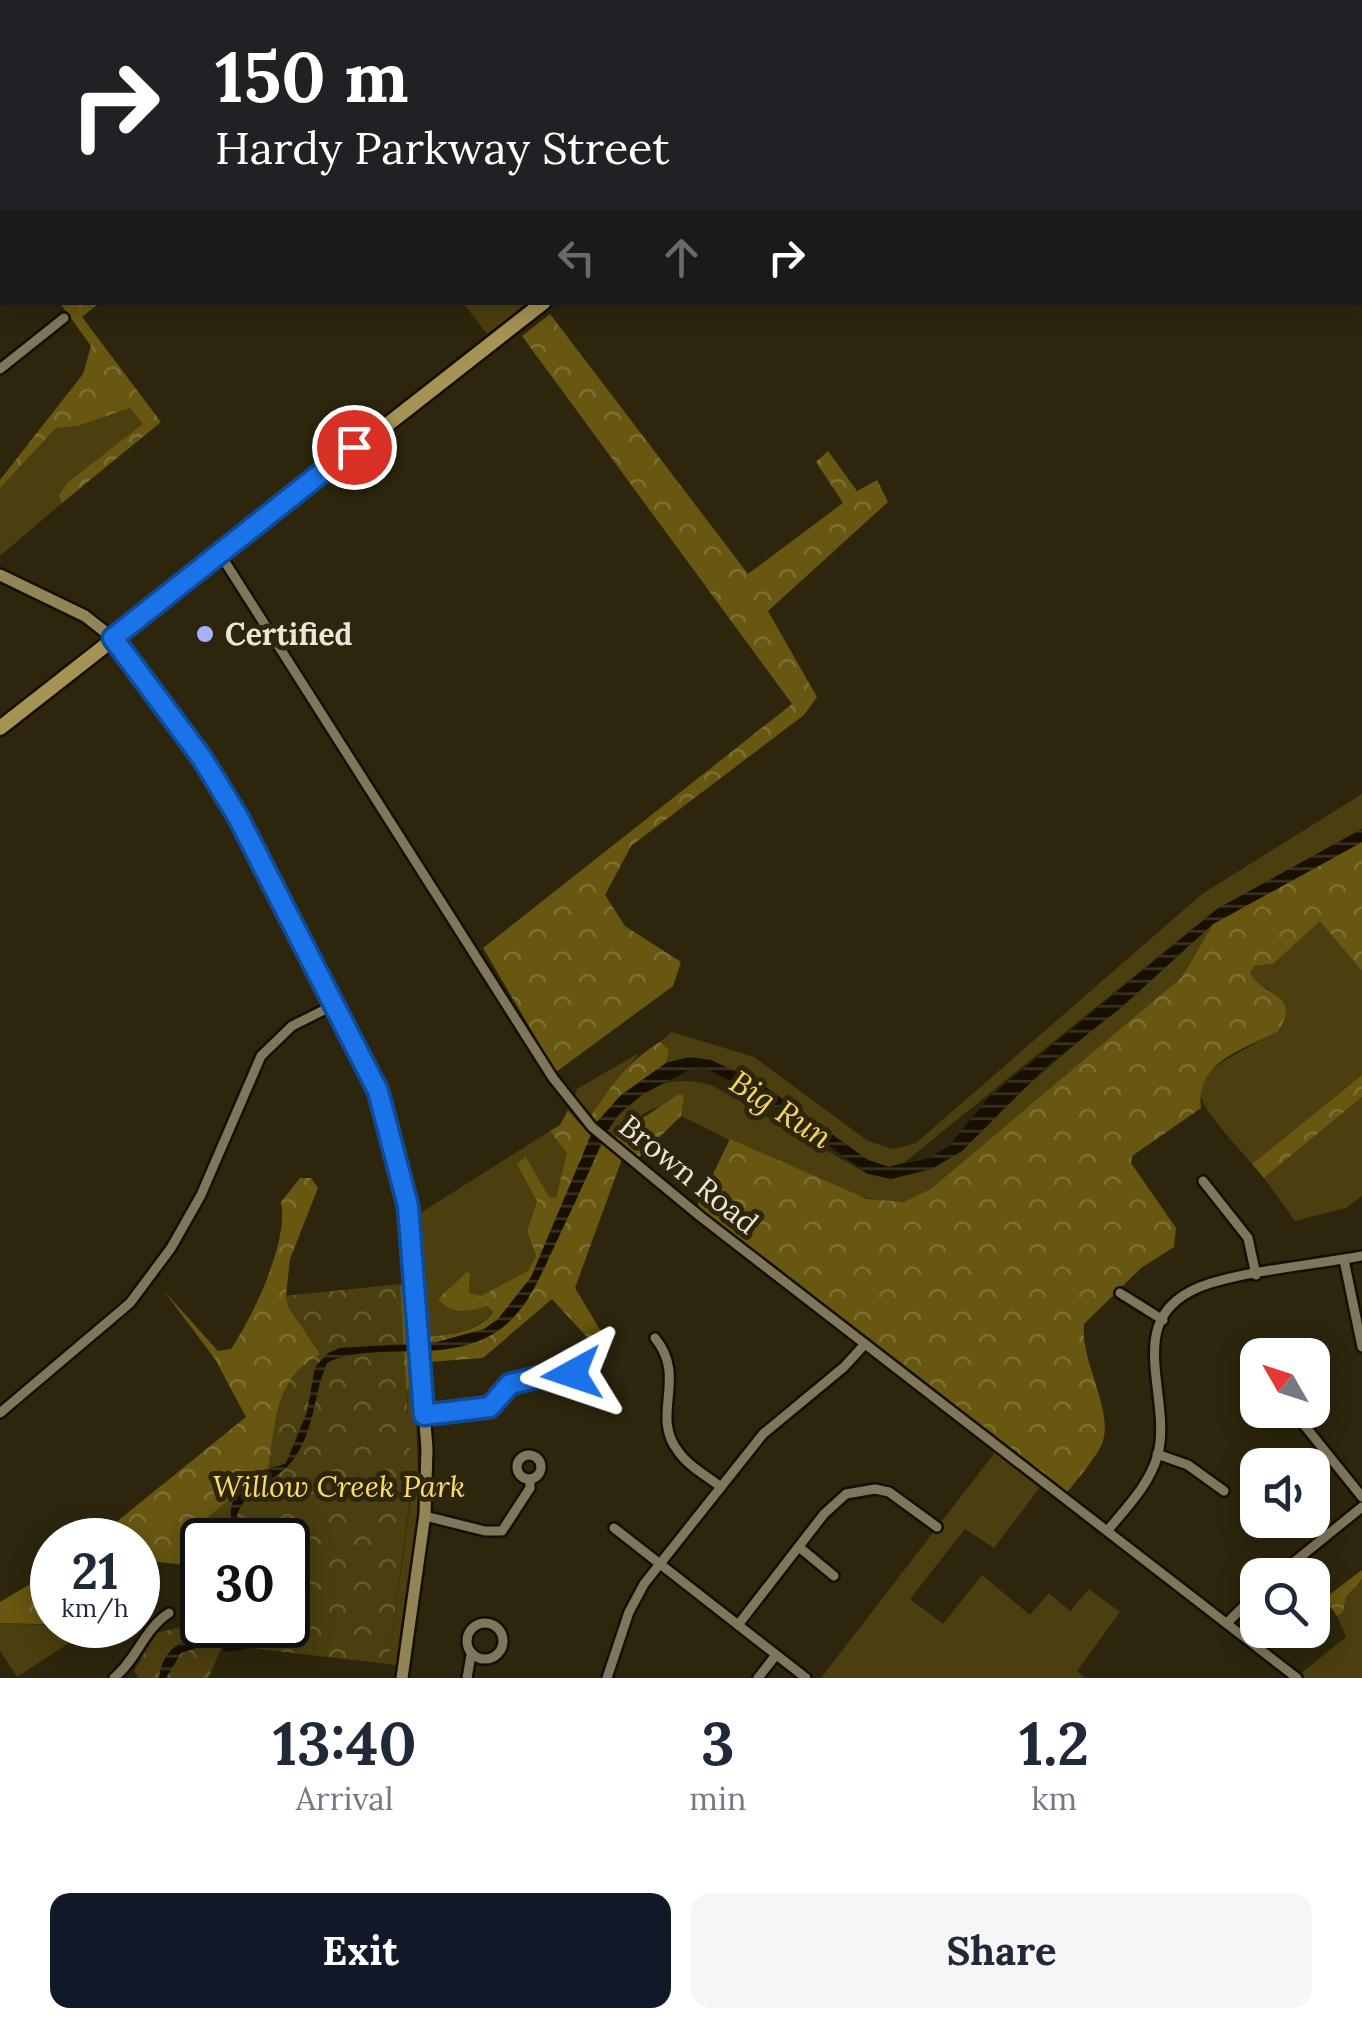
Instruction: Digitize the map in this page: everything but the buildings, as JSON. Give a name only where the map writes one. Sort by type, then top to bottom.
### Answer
[{"type":"main road","points":[[0,728],[540,305]]},
{"type":"main road","points":[[0,575],[85,616],[113,638],[220,788],[378,1091],[398,1156],[410,1226],[424,1415],[425,1516],[402,1678]]},
{"type":"street","points":[[0,370],[64,318]]},
{"type":"street","name":"Brown Road","points":[[220,554],[562,1092],[592,1128],[1297,1678]]},
{"type":"street","points":[[0,1413],[130,1303],[172,1248],[201,1196],[261,1056],[281,1034],[336,1004]]},
{"type":"street","points":[[1203,1181],[1248,1238],[1256,1274]]},
{"type":"street","points":[[1108,1530],[1150,1476],[1158,1454],[1161,1431],[1151,1358],[1163,1320],[1198,1289],[1256,1274],[1362,1256]]},
{"type":"street","points":[[1344,1260],[1362,1348]]},
{"type":"street","points":[[1120,1294],[1163,1320]]},
{"type":"street","points":[[656,1338],[671,1361],[667,1416],[671,1440],[686,1460],[721,1487]]},
{"type":"street","points":[[607,1678],[629,1612],[660,1564],[763,1434],[844,1367],[865,1344]]},
{"type":"street","points":[[424,1415],[490,1407],[510,1384],[551,1374]]},
{"type":"street","points":[[1306,1428],[1362,1497]]},
{"type":"street","points":[[1158,1454],[1188,1465],[1224,1491]]},
{"type":"street","points":[[425,1516],[502,1531],[530,1488],[530,1479]]},
{"type":"street","points":[[738,1625],[834,1503],[860,1490],[889,1492],[937,1526]]},
{"type":"street","points":[[1299,1558],[1362,1508]]},
{"type":"street","points":[[614,1528],[806,1678]]},
{"type":"street","points":[[798,1547],[834,1576]]},
{"type":"street","points":[[1228,1622],[1240,1610]]},
{"type":"street","points":[[114,1678],[129,1664],[149,1627],[169,1613]]},
{"type":"street","points":[[467,1678],[470,1630],[493,1623],[498,1626],[500,1654],[482,1660],[471,1655]]},
{"type":"street","points":[[758,1678],[776,1655]]},
{"type":"green space","points":[[61,305],[97,305],[82,317],[161,422],[62,503],[59,495],[68,482],[143,424],[130,408],[78,426],[56,428],[0,488],[0,480],[83,374],[91,346]]},
{"type":"green space","points":[[465,305],[524,305],[487,334]]},
{"type":"green space","points":[[550,314],[748,574],[843,503],[816,462],[828,451],[857,491],[877,480],[888,502],[768,611],[817,697],[804,715],[631,846],[605,895],[625,926],[681,962],[673,986],[556,1072],[483,948],[792,704],[522,336]]},
{"type":"green space","points":[[130,408],[144,424],[68,482],[60,495],[62,503],[0,556],[0,488],[56,428],[78,426]]},
{"type":"green space","points":[[1362,794],[1362,829],[1217,909],[905,1162],[889,1167],[868,1160],[757,1081],[690,1057],[666,1063],[669,1050],[660,1042],[672,1032],[754,1057],[868,1141],[893,1149],[916,1143],[1202,894]]},
{"type":"green space","points":[[1362,842],[1362,971],[1320,921],[1273,964],[1254,966],[1250,973],[1286,1009],[1278,1031],[1213,1068],[1201,1092],[1201,1108],[1132,1156],[1131,1163],[1176,1228],[1174,1247],[1141,1268],[1084,1324],[1087,1356],[1105,1420],[1104,1435],[1100,1448],[1066,1494],[696,1209],[730,1139],[867,1199],[904,1202],[931,1189],[1182,977],[1213,924]]},
{"type":"green space","points":[[1320,920],[1362,971],[1362,1075],[1252,1164],[1211,1115],[1201,1099],[1200,1086],[1222,1063],[1277,1031],[1270,990],[1254,982],[1249,973],[1254,966],[1273,964]]},
{"type":"green space","points":[[1213,924],[1182,977],[966,1163],[938,1185],[906,1201],[858,1195],[794,1171],[681,1116],[684,1097],[646,1112],[613,1138],[607,1132],[639,1095],[666,1083],[696,1082],[713,1086],[868,1174],[932,1169]]},
{"type":"green space","points":[[660,1042],[669,1050],[666,1063],[622,1095],[596,1123],[590,1118],[620,1076]]},
{"type":"green space","points":[[639,1053],[590,1118],[573,1100],[577,1089]]},
{"type":"green space","points":[[1362,1075],[1362,1097],[1264,1178],[1252,1164]]},
{"type":"green space","points":[[679,1094],[684,1096],[681,1116],[638,1158],[613,1138]]},
{"type":"green space","points":[[1362,1097],[1362,1196],[1346,1208],[1295,1221],[1264,1178]]},
{"type":"green space","points":[[568,1110],[588,1133],[622,1159],[575,1288],[605,1338],[607,1359],[552,1299],[483,1358],[428,1362],[426,1337],[472,1328],[493,1312],[487,1306],[455,1310],[438,1299],[467,1272],[469,1293],[481,1296],[528,1271],[536,1256],[527,1231],[537,1201],[517,1164],[526,1157],[549,1197],[556,1198],[567,1153],[550,1131],[560,1125]]},
{"type":"green space","points":[[550,1131],[568,1153],[556,1198],[549,1198],[526,1157],[537,1201],[527,1231],[536,1256],[528,1272],[481,1297],[469,1293],[470,1275],[438,1299],[487,1306],[493,1311],[472,1327],[426,1337],[414,1217]]},
{"type":"green space","points":[[300,1178],[311,1178],[318,1188],[290,1259],[286,1296],[408,1284],[415,1380],[305,1518],[180,1518],[180,1564],[160,1562],[160,1518],[121,1518],[246,1417],[215,1359],[164,1291],[218,1351],[231,1349],[259,1299],[274,1257],[280,1237],[281,1202]]},
{"type":"green space","name":"Willow Creek Park","points":[[400,1284],[412,1483],[388,1664],[249,1648],[310,1648],[310,1518],[206,1518],[268,1469],[285,1389],[305,1364],[320,1354],[288,1307],[286,1296]]},
{"type":"green space","points":[[415,1380],[419,1507],[398,1666],[388,1664],[411,1497],[407,1390]]},
{"type":"green space","points":[[996,1451],[1041,1486],[994,1548],[965,1529],[910,1599],[943,1624],[982,1575],[1030,1615],[1049,1593],[1070,1611],[1089,1589],[1120,1612],[1077,1671],[1085,1678],[821,1678]]},
{"type":"green space","points":[[1362,1570],[1362,1579],[1346,1597],[1343,1612],[1337,1616],[1330,1608],[1330,1594]]},
{"type":"green space","points":[[1362,1579],[1362,1678],[1303,1678],[1299,1675],[1346,1637],[1337,1616],[1343,1612],[1346,1597]]},
{"type":"green space","points":[[30,1584],[30,1624],[0,1623],[0,1602]]},
{"type":"green space","points":[[0,1623],[30,1624],[30,1648],[61,1648],[17,1677],[0,1651]]},
{"type":"green space","name":"Willow Creek Park","points":[[180,1626],[180,1648],[222,1648],[208,1678],[139,1678],[134,1671],[147,1648],[160,1648],[160,1632]]},
{"type":"water","name":"Big Run","points":[[1362,829],[1362,842],[1213,924],[1123,1006],[1046,1067],[962,1151],[932,1169],[891,1179],[868,1174],[754,1092],[704,1068],[689,1070],[643,1094],[617,1116],[607,1132],[542,1274],[506,1325],[467,1345],[366,1353],[327,1363],[297,1454],[250,1495],[238,1518],[231,1518],[234,1499],[244,1483],[266,1469],[286,1463],[307,1412],[315,1367],[328,1353],[340,1348],[437,1342],[484,1329],[498,1319],[531,1277],[596,1123],[621,1095],[666,1063],[690,1057],[711,1060],[757,1081],[868,1160],[889,1167],[929,1158],[949,1146],[988,1098],[1217,909]]},
{"type":"water","points":[[180,1644],[180,1648],[196,1648],[181,1653],[166,1678],[159,1678],[166,1656]]},
{"type":"place","name":"Certified","points":[[205,634]]},
{"type":"route","points":[[354,447],[113,638],[202,758],[238,817],[378,1091],[392,1131],[408,1206],[424,1415],[476,1411],[490,1407],[510,1384],[523,1378],[551,1374],[562,1382],[572,1374]]}]
